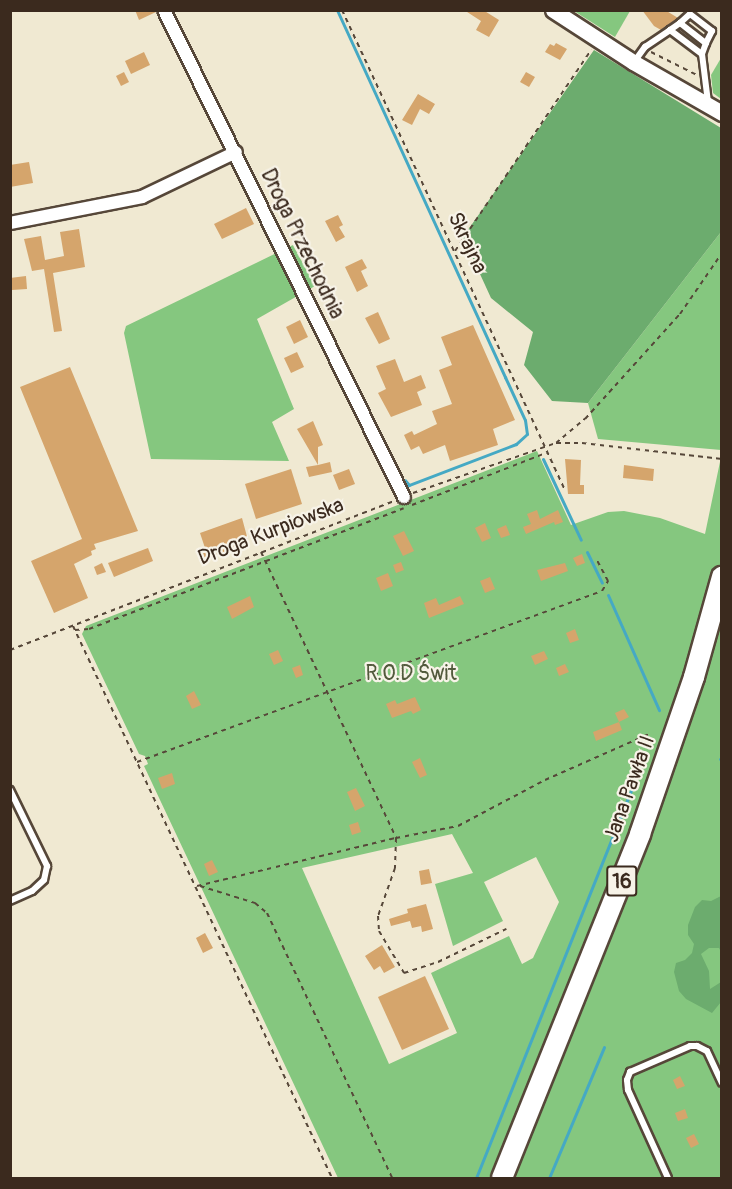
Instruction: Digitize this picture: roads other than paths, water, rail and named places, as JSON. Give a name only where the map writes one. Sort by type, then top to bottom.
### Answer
[{"type":"main road","name":"Jana Pawła II","points":[[502,1179],[640,834],[691,687],[722,577]]},
{"type":"street","name":"Droga Przechodnia","points":[[164,10],[404,496]]},
{"type":"street","points":[[553,10],[633,62],[715,109]]},
{"type":"street","points":[[10,223],[142,197],[236,152]]},
{"type":"lane","points":[[633,62],[645,47],[690,14],[712,31],[702,54],[715,109]]},
{"type":"lane","points":[[680,23],[706,43]]},
{"type":"lane","points":[[670,30],[702,54]]},
{"type":"lane","points":[[10,789],[47,866],[44,880],[32,891],[10,901]]},
{"type":"lane","points":[[668,1179],[628,1090],[627,1080],[630,1072],[690,1046],[697,1046],[707,1051],[722,1083]]},
{"type":"waterway","points":[[337,10],[525,420],[527,434],[516,444],[409,485],[405,480]]},
{"type":"waterway","points":[[543,459],[581,540]]},
{"type":"waterway","points":[[587,552],[602,583]]},
{"type":"waterway","points":[[608,595],[659,710]]},
{"type":"waterway","points":[[476,1178],[640,767]]},
{"type":"waterway","points":[[549,1178],[604,1047]]},
{"type":"park label","name":"R.O.D Świt","points":[[411,674]]}]
